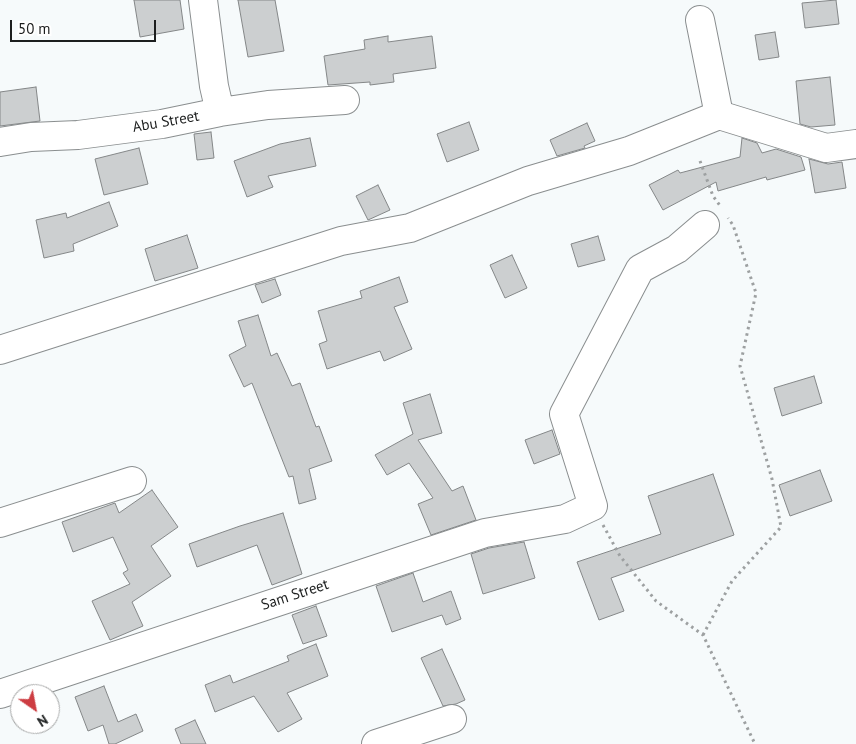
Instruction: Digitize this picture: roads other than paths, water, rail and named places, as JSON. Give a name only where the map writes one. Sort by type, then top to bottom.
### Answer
[{"type":"street","name":"Abu Street","points":[[0,142],[31,137],[78,135],[162,124],[220,112],[214,86],[203,0]]},
{"type":"street","points":[[700,20],[719,115]]},
{"type":"street","points":[[220,112],[268,105],[345,100]]},
{"type":"street","points":[[0,350],[341,241],[410,228],[528,181],[629,151],[719,115],[826,148],[856,144]]},
{"type":"street","name":"Sam Street","points":[[0,694],[485,533],[565,519],[593,506],[564,414],[640,270],[677,249],[705,225]]},
{"type":"street","points":[[0,523],[132,481]]},
{"type":"street","points":[[376,744],[452,719]]}]
